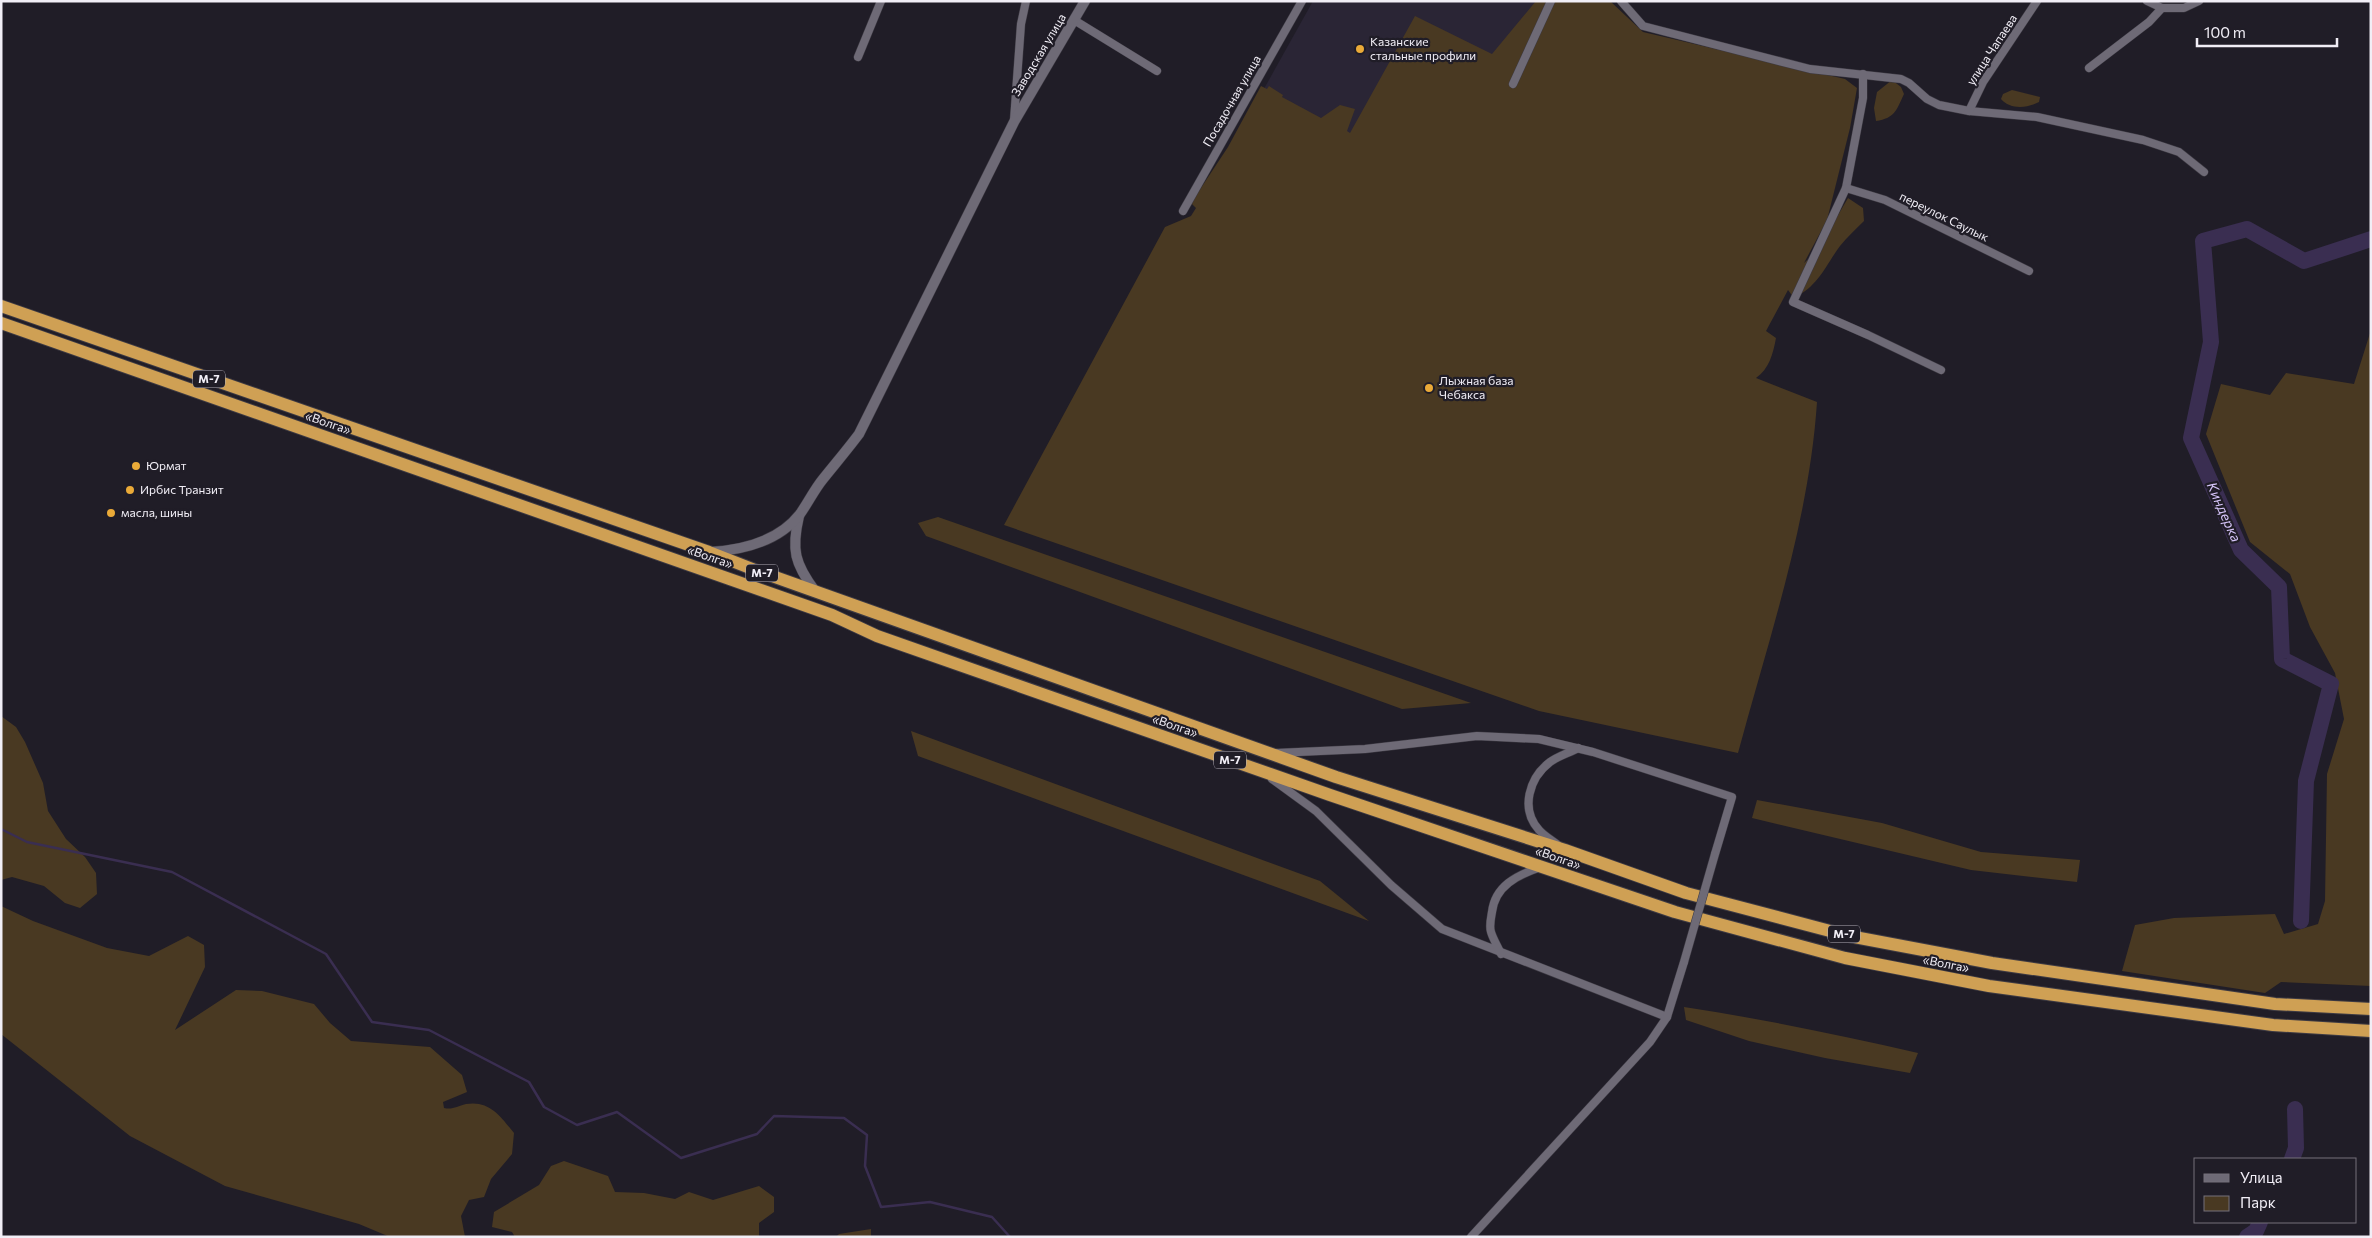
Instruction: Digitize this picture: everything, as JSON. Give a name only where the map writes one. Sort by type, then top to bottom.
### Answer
[{"type":"highway","name":"«Волга»","points":[[1,306],[709,552],[1336,777],[1566,850],[1686,893],[1850,936],[1992,963],[2275,1004],[2371,1009]]},
{"type":"highway","name":"«Волга»","points":[[1,323],[832,615],[877,636],[1262,771],[1675,912],[1854,960],[1989,986],[2273,1025],[2371,1031]]},
{"type":"street","points":[[858,58],[881,1]]},
{"type":"street","points":[[1014,122],[1021,24],[1026,1]]},
{"type":"street","name":"Заводская улица","points":[[799,516],[822,480],[845,454],[859,434],[1014,122],[1085,1]]},
{"type":"street","name":"Посадочная улица","points":[[1183,211],[1302,1]]},
{"type":"street","points":[[1513,84],[1551,1]]},
{"type":"street","points":[[1621,1],[1643,26],[1810,69],[1900,79],[1909,83],[1939,105],[1968,111],[2037,117],[2143,140],[2179,152],[2204,172]]},
{"type":"street","name":"улица Чапаева","points":[[1968,111],[1983,82],[2037,1]]},
{"type":"street","points":[[2147,1],[2162,8],[2184,8],[2199,1]]},
{"type":"street","points":[[2089,68],[2149,22],[2162,8]]},
{"type":"street","points":[[1074,20],[1157,71]]},
{"type":"street","points":[[1863,74],[1862,98],[1846,188],[1793,302],[1941,370]]},
{"type":"street","name":"переулок Саулык","points":[[1846,188],[1884,200],[2029,271]]},
{"type":"street","points":[[709,552],[734,550],[760,542],[779,532],[799,516]]},
{"type":"street","points":[[799,516],[794,538],[795,555],[801,572],[815,591]]},
{"type":"street","points":[[1268,753],[1365,749],[1477,736],[1539,739],[1578,748],[1714,789],[1732,797],[1667,1017],[1650,1042],[1471,1237]]},
{"type":"street","points":[[1566,850],[1539,830],[1531,817],[1528,795],[1535,778],[1550,762],[1578,748]]},
{"type":"street","points":[[1262,771],[1316,812],[1391,884],[1442,929],[1501,954],[1667,1017]]},
{"type":"street","points":[[1501,954],[1490,931],[1493,902],[1499,891],[1510,881],[1522,873],[1542,867]]},
{"type":"shaded area","name":"Казанские стальные профили","points":[[1313,1],[1541,1],[1512,191],[1322,133],[1260,96]]},
{"type":"green space","name":"Лыжная база Чебакса","points":[[1536,1],[1610,1],[1643,32],[1845,79],[1857,88],[1850,128],[1827,220],[1804,263],[1817,251],[1848,198],[1863,208],[1864,221],[1834,254],[1815,282],[1794,298],[1788,290],[1766,331],[1776,338],[1772,355],[1767,366],[1756,378],[1817,402],[1813,447],[1797,535],[1775,623],[1738,753],[1539,711],[1004,525],[1165,227],[1191,216],[1196,208],[1191,203],[1228,147],[1261,86],[1267,89],[1269,86],[1283,95],[1282,97],[1321,118],[1340,105],[1355,109],[1347,131],[1350,133],[1415,16],[1492,54]]},
{"type":"green space","points":[[1892,80],[1901,87],[1904,94],[1891,116],[1876,121],[1874,108],[1877,92]]},
{"type":"green space","points":[[2012,90],[2040,97],[2039,102],[2025,107],[2009,105],[2001,99],[2003,94]]},
{"type":"green space","points":[[2371,330],[2371,986],[2281,982],[2265,993],[2122,971],[2135,925],[2174,918],[2275,914],[2284,934],[2318,924],[2325,901],[2327,774],[2344,719],[2335,673],[2310,627],[2290,574],[2250,542],[2206,434],[2221,384],[2270,395],[2286,373],[2354,384]]},
{"type":"green space","points":[[938,517],[1471,703],[1402,709],[926,536],[918,523]]},
{"type":"green space","points":[[1,716],[16,727],[25,742],[43,783],[48,811],[66,839],[85,857],[96,873],[97,894],[80,908],[65,903],[44,886],[12,877],[1,880]]},
{"type":"green space","points":[[911,731],[1320,881],[1369,921],[918,756]]},
{"type":"green space","points":[[1757,800],[1882,823],[1981,852],[2080,860],[2077,882],[1971,870],[1752,818]]},
{"type":"green space","points":[[1,906],[33,921],[107,948],[149,956],[188,936],[204,945],[205,967],[175,1030],[236,990],[262,991],[314,1004],[330,1023],[351,1041],[430,1047],[462,1075],[467,1092],[443,1102],[444,1108],[474,1103],[488,1107],[514,1133],[512,1154],[491,1179],[484,1197],[469,1200],[461,1216],[465,1237],[390,1237],[359,1224],[225,1186],[130,1136],[1,1034]]},
{"type":"green space","points":[[1684,1007],[1801,1028],[1918,1053],[1910,1073],[1825,1058],[1749,1041],[1686,1020]]},
{"type":"green space","points":[[564,1161],[608,1176],[615,1192],[644,1193],[675,1199],[689,1192],[713,1200],[759,1186],[774,1197],[774,1212],[759,1223],[759,1237],[515,1237],[512,1232],[492,1227],[494,1212],[539,1185],[551,1166]]},
{"type":"green space","points":[[871,1229],[871,1237],[836,1237],[839,1234]]},
{"type":"waterway","name":"Киндерка","points":[[2301,921],[2306,781],[2331,684],[2282,659],[2279,587],[2241,550],[2191,438],[2211,342],[2203,241],[2247,229],[2304,261],[2371,239]]},
{"type":"waterway","points":[[1,829],[27,842],[172,872],[326,954],[372,1022],[429,1030],[529,1082],[544,1107],[577,1125],[617,1112],[681,1158],[757,1134],[774,1116],[844,1118],[867,1135],[865,1166],[881,1207],[930,1202],[992,1217],[1010,1237]]},
{"type":"waterway","name":"Киндерка","points":[[2292,1158],[2296,1148],[2295,1109]]},
{"type":"waterway","name":"Киндерка","points":[[2247,1237],[2256,1231],[2260,1223]]},
{"type":"place","name":"Казанские стальные профили","points":[[1360,49]]},
{"type":"place","name":"Лыжная база Чебакса","points":[[1429,388]]},
{"type":"place","name":"Юрмат","points":[[136,466]]},
{"type":"place","name":"Ирбис Транзит","points":[[130,490]]},
{"type":"place","name":"масла, шины","points":[[111,513]]}]
